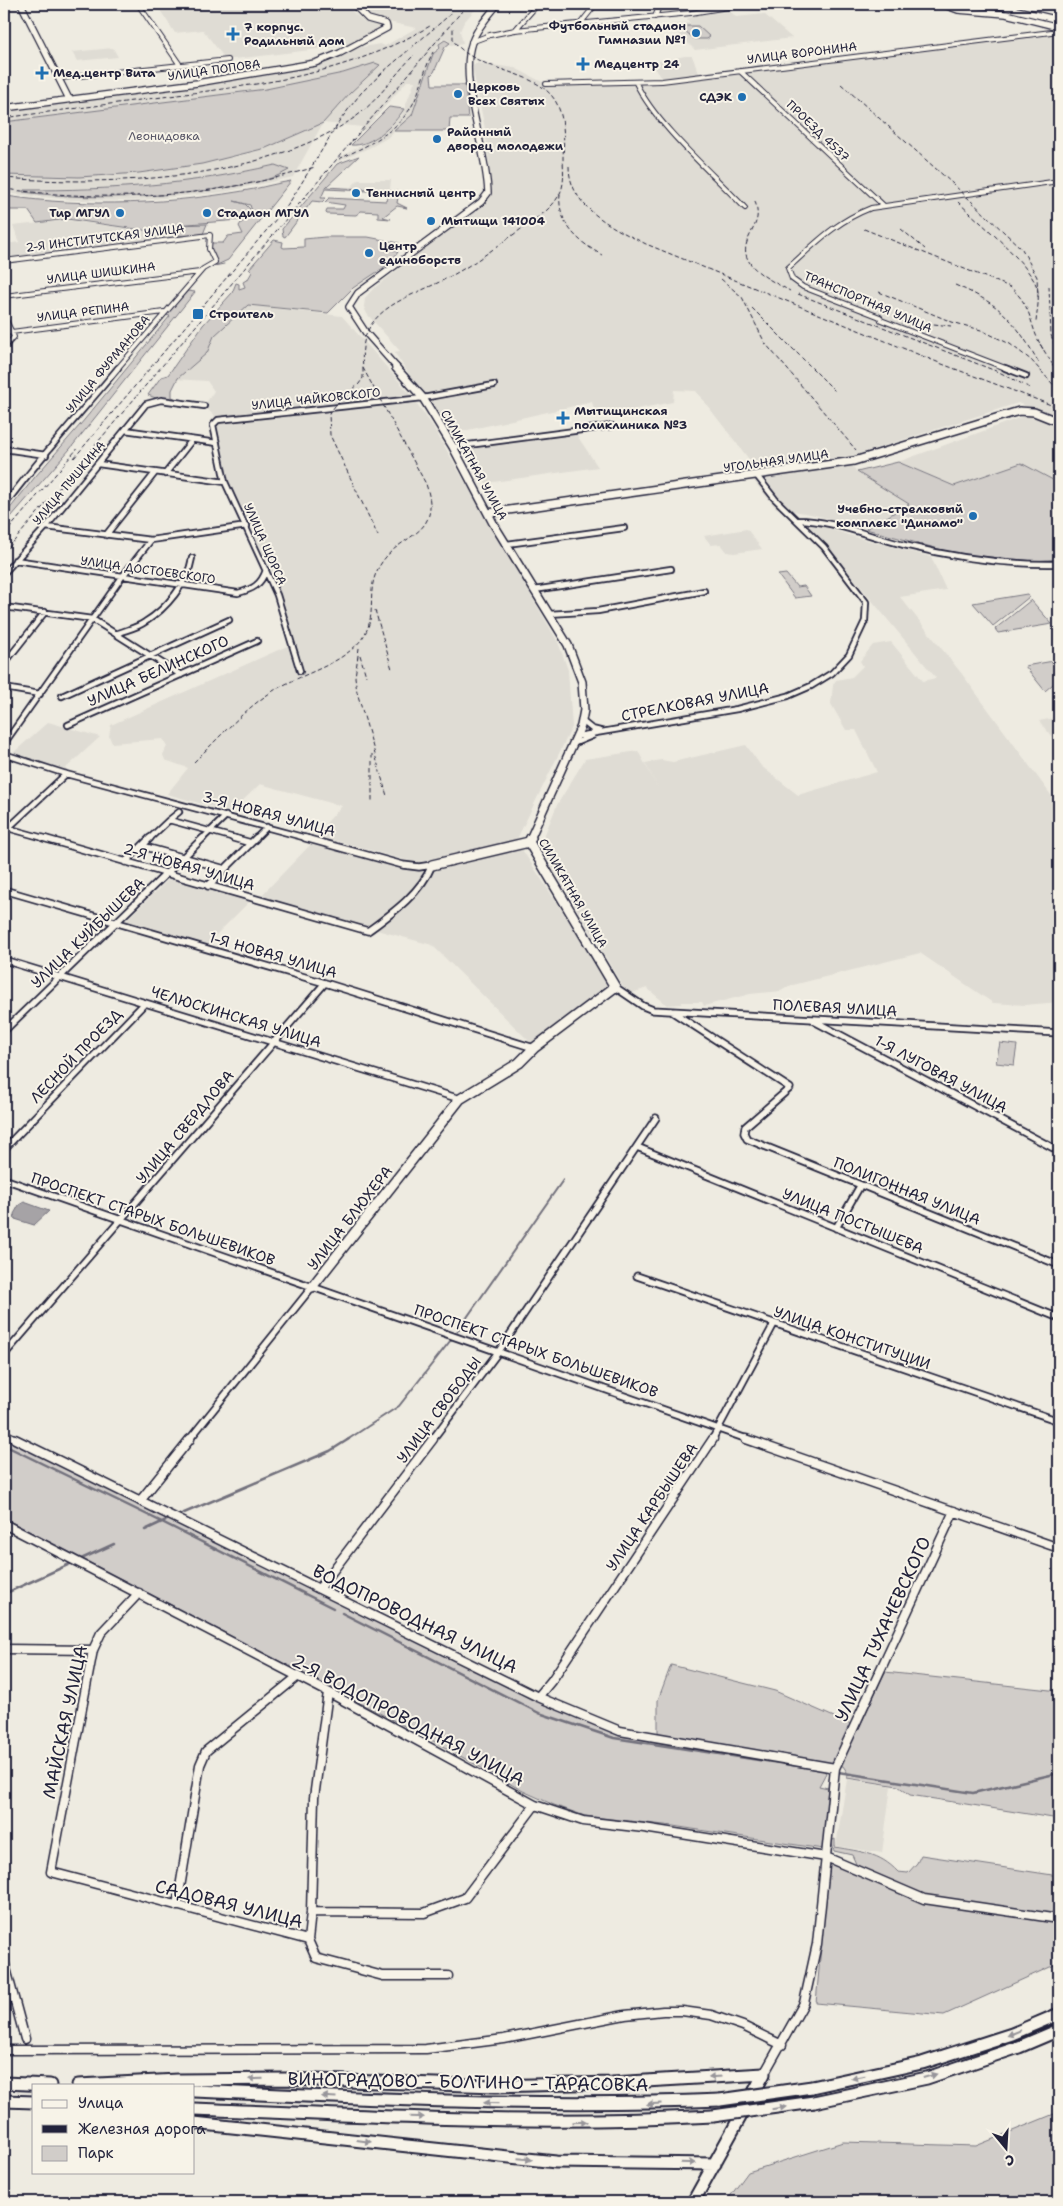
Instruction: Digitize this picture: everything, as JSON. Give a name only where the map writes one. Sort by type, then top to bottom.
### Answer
[{"type":"street","points":[[21,4],[69,99]]},
{"type":"street","points":[[138,4],[152,27],[180,65]]},
{"type":"street","name":"УЛИЦА ПОПОВА","points":[[4,108],[257,74],[315,62],[340,53],[388,26],[368,19],[353,4]]},
{"type":"street","name":"СИЛИКАТНАЯ УЛИЦА","points":[[498,4],[471,42],[468,59],[468,72],[481,134],[488,193],[481,202],[358,293],[351,301],[349,308],[366,333],[423,398],[453,447],[488,513],[568,645],[582,682],[584,710],[582,721],[577,740],[529,842],[615,987]]},
{"type":"street","points":[[515,30],[538,4]]},
{"type":"street","points":[[580,24],[596,4]]},
{"type":"street","points":[[654,17],[660,4]]},
{"type":"street","points":[[471,42],[490,35],[515,30],[654,17],[746,4]]},
{"type":"street","points":[[944,4],[967,10],[1006,14],[1059,29]]},
{"type":"street","points":[[992,4],[1059,20]]},
{"type":"street","points":[[967,10],[981,6]]},
{"type":"street","points":[[1006,14],[1002,10],[1014,9]]},
{"type":"street","points":[[480,28],[486,32],[502,32]]},
{"type":"street","name":"УЛИЦА ВОРОНИНА","points":[[546,84],[636,83],[1059,29]]},
{"type":"street","points":[[476,34],[490,35]]},
{"type":"street","points":[[60,78],[228,60]]},
{"type":"street","name":"ПРОЕЗД 4537","points":[[740,71],[883,205]]},
{"type":"street","points":[[636,83],[640,93],[671,130],[746,208]]},
{"type":"street","name":"ТРАНСПОРТНАЯ УЛИЦА","points":[[1026,376],[881,320],[880,317],[803,287],[792,279],[788,271],[790,266],[832,226],[850,216],[883,205],[1059,181]]},
{"type":"street","name":"2-Я ИНСТИТУТСКАЯ УЛИЦА","points":[[4,260],[210,235]]},
{"type":"street","name":"УЛИЦА ФУРМАНОВА","points":[[4,506],[26,476],[46,455],[164,312],[200,272],[215,262],[209,250],[210,235]]},
{"type":"street","name":"УЛИЦА ШИШКИНА","points":[[4,296],[200,272]]},
{"type":"street","name":"УЛИЦА РЕПИНА","points":[[4,333],[164,312]]},
{"type":"street","points":[[4,316],[14,337],[4,348]]},
{"type":"street","name":"УЛИЦА ЧАЙКОВСКОГО","points":[[213,425],[218,420],[423,398],[494,385]]},
{"type":"street","name":"УЛИЦА ПУШКИНА","points":[[4,573],[46,527],[146,404],[161,400],[204,406]]},
{"type":"street","name":"УГОЛЬНАЯ УЛИЦА","points":[[488,513],[758,476],[866,458],[1019,411],[1034,412],[1059,422]]},
{"type":"street","name":"УЛИЦА ЩОРСА","points":[[213,425],[225,482],[277,595],[300,671]]},
{"type":"street","points":[[453,447],[612,426]]},
{"type":"street","points":[[126,430],[216,443]]},
{"type":"street","points":[[165,474],[192,440]]},
{"type":"street","points":[[4,449],[46,455]]},
{"type":"street","points":[[98,464],[225,482]]},
{"type":"street","points":[[106,535],[155,473]]},
{"type":"street","name":"СТРЕЛКОВАЯ УЛИЦА","points":[[577,740],[602,732],[745,708],[781,699],[811,686],[828,676],[845,661],[857,642],[866,618],[866,602],[824,547],[775,499],[758,476]]},
{"type":"street","points":[[797,520],[813,520],[956,558],[1036,565],[1059,564]]},
{"type":"street","points":[[46,527],[151,540],[246,526]]},
{"type":"street","points":[[507,544],[624,528]]},
{"type":"street","points":[[4,744],[122,577],[151,540]]},
{"type":"street","points":[[116,634],[144,623],[166,605],[190,570],[192,558]]},
{"type":"street","name":"УЛИЦА ДОСТОЕВСКОГО","points":[[15,560],[238,593],[256,588],[264,581],[266,570]]},
{"type":"street","points":[[534,590],[671,569]]},
{"type":"street","points":[[549,614],[598,611],[704,591]]},
{"type":"street","points":[[4,607],[92,619],[181,675]]},
{"type":"street","points":[[4,664],[46,612]]},
{"type":"street","points":[[62,696],[229,620]]},
{"type":"street","name":"УЛИЦА БЕЛИНСКОГО","points":[[68,725],[257,641]]},
{"type":"street","points":[[4,688],[40,694]]},
{"type":"street","points":[[582,721],[592,729],[602,732]]},
{"type":"street","name":"3-Я НОВАЯ УЛИЦА","points":[[4,754],[66,774],[402,865],[419,867],[432,865],[529,842]]},
{"type":"street","points":[[5,829],[66,774]]},
{"type":"street","points":[[125,862],[179,812]]},
{"type":"street","name":"УЛИЦА КУЙБЫШЕВА","points":[[4,1031],[226,816]]},
{"type":"street","points":[[169,820],[251,843]]},
{"type":"street","points":[[208,886],[267,827]]},
{"type":"street","name":"2-Я НОВАЯ УЛИЦА","points":[[5,829],[368,931],[391,915],[428,874],[432,865]]},
{"type":"street","points":[[142,846],[224,869]]},
{"type":"street","name":"1-Я НОВАЯ УЛИЦА","points":[[4,890],[325,983],[534,1048]]},
{"type":"street","name":"ЧЕЛЮСКИНСКАЯ УЛИЦА","points":[[4,960],[460,1099]]},
{"type":"street","name":"УЛИЦА СВЕРДЛОВА","points":[[4,1355],[325,983]]},
{"type":"street","name":"ПОЛЕВАЯ УЛИЦА","points":[[615,987],[643,1006],[653,1010],[1059,1033]]},
{"type":"street","name":"УЛИЦА БЛЮХЕРА","points":[[140,1501],[460,1099],[519,1063],[534,1048],[615,987]]},
{"type":"street","name":"ЛЕСНОЙ ПРОЕЗД","points":[[4,1149],[145,1002]]},
{"type":"street","name":"ПОЛИГОННАЯ УЛИЦА","points":[[671,1011],[790,1088],[745,1127],[744,1133],[747,1139],[1059,1265]]},
{"type":"street","name":"1-Я ЛУГОВАЯ УЛИЦА","points":[[810,1019],[1059,1151]]},
{"type":"street","name":"УЛИЦА СВОБОДЫ","points":[[319,1589],[499,1351],[656,1118]]},
{"type":"street","name":"УЛИЦА ПОСТЫШЕВА","points":[[637,1147],[1059,1318]]},
{"type":"street","name":"ПРОСПЕКТ СТАРЫХ БОЛЬШЕВИКОВ","points":[[4,1179],[1059,1548]]},
{"type":"street","points":[[836,1228],[860,1186]]},
{"type":"street","name":"УЛИЦА КОНСТИТУЦИИ","points":[[638,1276],[1059,1421]]},
{"type":"street","name":"УЛИЦА КАРБЫШЕВА","points":[[538,1697],[552,1680],[720,1428],[774,1324]]},
{"type":"street","name":"ВОДОПРОВОДНАЯ УЛИЦА","points":[[4,1433],[538,1697],[620,1731],[835,1768]]},
{"type":"street","name":"УЛИЦА ТУХАЧЕВСКОГО","points":[[764,2074],[804,2003],[817,1944],[835,1768],[954,1511]]},
{"type":"street","name":"2-Я ВОДОПРОВОДНАЯ УЛИЦА","points":[[4,1524],[328,1692],[535,1805],[583,1821],[663,1831],[826,1857],[924,1898],[1059,1919]]},
{"type":"street","name":"МАЙСКАЯ УЛИЦА","points":[[51,1872],[93,1650],[101,1633],[139,1593]]},
{"type":"street","points":[[4,1649],[93,1650]]},
{"type":"street","points":[[177,1906],[200,1765],[206,1750],[297,1677]]},
{"type":"street","points":[[308,1940],[311,1912],[314,1798],[328,1692]]},
{"type":"street","points":[[311,1912],[424,1913],[465,1898],[535,1805]]},
{"type":"street","name":"САДОВАЯ УЛИЦА","points":[[51,1872],[308,1940],[316,1958],[347,1967],[383,1976],[448,1976]]},
{"type":"street","points":[[4,1961],[24,2039]]},
{"type":"street","points":[[4,2050],[426,2049],[467,2045],[550,2031],[602,2019],[669,2011],[702,2014],[727,2021],[782,2045]]},
{"type":"street","name":"ВИНОГРАДОВО - БОЛТИНО - ТАРАСОВКА","points":[[195,2091],[568,2105],[720,2100],[812,2087],[922,2063],[1012,2034],[1059,2014]]},
{"type":"street","name":"ВИНОГРАДОВО - БОЛТИНО - ТАРАСОВКА","points":[[195,2108],[567,2123],[642,2121],[713,2116],[814,2102],[927,2078],[1019,2047],[1059,2030]]},
{"type":"street","points":[[98,2084],[178,2080],[286,2079],[496,2086],[612,2083],[764,2074]]},
{"type":"street","points":[[693,2202],[764,2074]]},
{"type":"street","points":[[4,2083],[32,2084]]},
{"type":"street","points":[[4,2101],[32,2103]]},
{"type":"street","points":[[195,2123],[556,2162],[715,2164]]},
{"type":"shaded area","points":[[156,4],[344,4],[363,21],[382,25],[352,45],[226,60],[203,30],[175,33]]},
{"type":"shaded area","points":[[357,4],[480,4],[464,22],[460,31],[463,43],[451,45],[448,39],[442,39],[433,54],[412,115],[387,138],[337,162],[340,157],[379,136],[402,115],[415,81],[407,81],[365,130],[361,129],[362,127],[323,123],[350,93],[375,70],[375,64],[343,73],[266,89],[4,122],[4,109],[146,91],[335,57],[356,48],[380,44],[385,46],[416,28],[375,19],[369,16]]},
{"type":"shaded area","points":[[661,4],[703,4],[707,8],[655,12]]},
{"type":"shaded area","points":[[730,11],[736,17],[764,14],[792,38],[695,50],[670,25],[690,23],[687,19],[695,15]]},
{"type":"shaded area","points":[[1048,29],[1059,32],[1059,419],[1018,403],[846,458],[857,472],[909,504],[866,529],[811,514],[776,508],[749,475],[759,472],[696,391],[674,390],[673,402],[596,417],[592,402],[450,434],[394,352],[400,351],[367,314],[364,307],[365,298],[373,289],[485,202],[492,190],[485,129],[472,65],[477,63],[515,68],[542,82],[633,84],[665,82],[651,63],[692,56],[699,73]]},
{"type":"shaded area","points":[[113,48],[118,57],[77,61],[72,52]]},
{"type":"shaded area","points":[[323,123],[293,177],[225,192],[132,201],[72,200],[4,193],[4,175],[79,177],[235,157],[266,148]],"holes":[[[274,165],[276,177],[193,192],[119,197],[48,195],[23,191],[157,186],[207,179]]]},
{"type":"shaded area","points":[[358,180],[391,180],[390,190],[350,188]]},
{"type":"shaded area","points":[[66,220],[182,236],[10,258],[4,244],[20,242],[13,226]]},
{"type":"shaded area","points":[[248,305],[342,316],[410,394],[432,425],[558,642],[568,670],[572,727],[516,841],[416,863],[315,835],[342,806],[260,784],[231,812],[167,794],[188,768],[165,760],[163,755],[167,746],[163,739],[112,743],[109,736],[111,725],[294,643],[272,570],[228,480],[216,425],[220,421],[204,406],[214,391],[207,381],[174,379],[210,332]]},
{"type":"shaded area","points":[[1030,414],[1059,427],[1059,478],[1053,480],[1021,463],[954,486],[898,462]]},
{"type":"shaded area","points":[[576,434],[598,467],[486,483],[465,447]]},
{"type":"shaded area","points":[[806,526],[823,526],[848,535],[931,557],[946,590],[900,597],[962,674],[1059,806],[1059,1002],[1025,1005],[993,1003],[920,953],[789,986],[781,991],[750,994],[704,1006],[702,1002],[682,1002],[681,1004],[667,1005],[647,988],[632,993],[622,985],[540,846],[557,805],[585,759],[638,751],[658,788],[645,763],[661,760],[673,762],[746,745],[761,766],[798,795],[877,772],[856,730],[846,730],[831,704],[833,685],[836,680],[852,677],[863,666],[860,661],[873,645],[891,642],[923,681],[936,678],[831,551]]},
{"type":"shaded area","points":[[747,529],[762,549],[734,553],[727,552],[721,544],[711,545],[704,536]]},
{"type":"shaded area","points":[[1059,717],[1059,740],[1052,737],[1039,721]]},
{"type":"shaded area","points":[[48,722],[100,737],[65,769],[12,754]]},
{"type":"shaded area","points":[[312,843],[420,871],[521,848],[612,987],[531,1043],[432,945],[259,898]]},
{"type":"shaded area","points":[[170,878],[250,901],[206,945],[124,922]]},
{"type":"shaded area","points":[[24,1202],[49,1211],[34,1225],[15,1219],[14,1214],[19,1205]]},
{"type":"shaded area","points":[[847,1779],[891,1786],[882,1853],[836,1846]]},
{"type":"green space","name":"Футбольный стадион Гимназии №1","points":[[698,26],[710,37],[707,39],[694,39],[682,28]]},
{"type":"green space","points":[[445,40],[450,43],[445,47],[431,75],[432,85],[465,85],[468,118],[450,118],[449,131],[394,131],[412,115],[433,54],[440,48],[439,44]]},
{"type":"green space","name":"Леонидовка","points":[[375,63],[380,65],[350,93],[323,123],[266,148],[202,164],[139,173],[79,177],[4,175],[4,122],[266,89],[343,73]]},
{"type":"green space","points":[[389,107],[404,109],[388,128],[374,139],[359,145],[351,145]]},
{"type":"green space","points":[[359,156],[326,187],[396,191],[399,192],[397,203],[407,208],[397,206],[383,217],[391,219],[378,218],[378,212],[361,211],[356,215],[327,214],[327,209],[343,209],[345,205],[325,202],[329,198],[386,201],[389,192],[325,189],[321,198],[326,198],[322,202],[312,201],[285,237],[283,236],[282,229],[337,164]]},
{"type":"green space","points":[[275,165],[289,170],[258,182],[174,194],[98,197],[23,192],[24,190],[89,189],[181,182]]},
{"type":"green space","points":[[291,181],[228,260],[217,265],[211,249],[211,243],[223,243],[228,236],[243,234],[239,226],[253,214],[250,205],[234,201],[245,204],[250,209],[248,216],[240,220],[175,225],[207,224],[203,234],[185,236],[67,219],[37,223],[28,210],[4,210],[4,197],[6,196],[68,202],[130,203],[224,194]]},
{"type":"green space","name":"Строитель","points":[[368,237],[399,243],[391,249],[398,252],[395,256],[398,258],[353,288],[328,313],[248,305],[214,336],[207,353],[178,378],[172,390],[172,397],[182,401],[161,400],[148,395],[161,377],[168,375],[203,325],[232,293],[236,283],[239,284],[239,289],[245,287],[243,282],[248,279],[252,272],[249,269],[274,240],[283,242],[282,247],[284,248],[304,247],[304,239]]},
{"type":"green space","points":[[188,291],[195,292],[70,449],[4,525],[4,516],[170,316],[165,315]]},
{"type":"green space","name":"Учебно-стрелковый комплекс \"Динамо\"","points":[[898,462],[954,486],[1021,463],[1053,480],[1059,478],[1059,559],[1035,561],[957,554],[866,529],[909,504],[857,472]]},
{"type":"green space","points":[[786,574],[797,587],[804,586],[811,596],[795,598],[778,575]]},
{"type":"green space","points":[[1027,594],[1029,597],[993,626],[973,603]]},
{"type":"green space","points":[[1031,600],[1052,624],[998,633],[995,629]]},
{"type":"green space","points":[[1059,660],[1059,679],[1045,691],[1025,666]]},
{"type":"green space","points":[[1000,1043],[1017,1045],[1014,1065],[996,1063]]},
{"type":"green space","points":[[4,1436],[618,1733],[821,1768],[826,1773],[819,1786],[828,1788],[823,1849],[673,1826],[585,1816],[523,1791],[437,1743],[4,1518]]},
{"type":"green space","points":[[671,1665],[775,1691],[859,1728],[885,1672],[1059,1691],[1059,1819],[910,1795],[898,1786],[847,1778],[847,1772],[843,1766],[658,1735],[658,1700]]},
{"type":"green space","points":[[835,1839],[835,1847],[877,1857],[891,1865],[898,1872],[908,1873],[921,1855],[1059,1876],[1059,1963],[944,2015],[816,2003],[828,1868],[832,1863],[854,1871],[856,1864],[852,1855],[834,1851],[831,1841]]},
{"type":"green space","points":[[1059,2112],[1059,2202],[726,2202],[748,2172],[843,2142],[976,2146]]},
{"type":"waterway","points":[[209,267],[224,264]]},
{"type":"waterway","points":[[347,1440],[399,1406],[454,1336],[563,1180]]},
{"type":"waterway","points":[[177,1516],[330,1451],[349,1439]]},
{"type":"waterway","points":[[4,1445],[162,1522]]},
{"type":"waterway","points":[[162,1522],[171,1518]]},
{"type":"waterway","points":[[145,1530],[162,1522]]},
{"type":"waterway","points":[[162,1522],[333,1608]]},
{"type":"waterway","points":[[79,1560],[114,1544]]},
{"type":"waterway","points":[[4,1594],[72,1563]]},
{"type":"waterway","points":[[342,1613],[539,1713],[614,1738],[831,1771]]},
{"type":"waterway","points":[[838,1772],[973,1793],[1059,1773]]},
{"type":"railway","points":[[4,553],[468,4]]},
{"type":"railway","points":[[335,129],[361,93],[453,12]]},
{"type":"railway","points":[[4,118],[276,81],[338,66],[369,55],[430,26]]},
{"type":"railway","points":[[363,368],[363,347],[368,331],[376,318],[402,299],[461,271],[488,253],[545,212],[561,191],[564,144],[561,117],[557,104],[549,92],[537,84],[492,66],[463,51],[453,40],[453,28]]},
{"type":"railway","points":[[339,159],[383,136],[409,111],[433,52]]},
{"type":"railway","points":[[335,129],[351,120],[368,106],[414,55]]},
{"type":"railway","points":[[841,84],[953,184],[1022,249],[1037,277],[1038,290]]},
{"type":"railway","points":[[4,178],[90,181],[183,175],[229,167],[273,156],[314,140],[335,129]]},
{"type":"railway","points":[[311,168],[335,129]]},
{"type":"railway","points":[[569,166],[571,181],[585,205],[620,231],[646,244],[942,364],[1059,408]]},
{"type":"railway","points":[[311,168],[315,167]]},
{"type":"railway","points":[[4,189],[83,196],[161,195],[237,186],[311,168]]},
{"type":"railway","points":[[74,458],[288,205],[311,168]]},
{"type":"railway","points":[[560,194],[562,214],[566,223],[577,238],[602,255]]},
{"type":"railway","points":[[755,201],[757,218],[747,242],[746,251],[748,259],[759,272],[790,291]]},
{"type":"railway","points":[[958,202],[1013,254],[1032,277],[1038,290]]},
{"type":"railway","points":[[864,229],[1010,287],[1018,294],[1027,309],[1042,348]]},
{"type":"railway","points":[[901,229],[925,249]]},
{"type":"railway","points":[[721,279],[742,297],[765,343],[856,450]]},
{"type":"railway","points":[[955,285],[984,299],[1005,315],[1022,335],[1039,363]]},
{"type":"railway","points":[[1049,286],[1051,335],[1059,357]]},
{"type":"railway","points":[[1038,290],[1038,297]]},
{"type":"railway","points":[[1038,290],[1038,297]]},
{"type":"railway","points":[[879,292],[952,322],[981,330],[1010,344],[1031,360],[1059,391]]},
{"type":"railway","points":[[798,294],[1001,373],[1030,388]]},
{"type":"railway","points":[[1036,322],[1038,297]]},
{"type":"railway","points":[[752,308],[835,391]]},
{"type":"railway","points":[[899,320],[951,326]]},
{"type":"railway","points":[[1040,344],[1042,348]]},
{"type":"railway","points":[[1042,348],[1059,375]]},
{"type":"railway","points":[[194,762],[241,715],[262,699],[284,685],[342,657],[361,640],[370,620],[373,583],[382,562],[400,544],[425,524],[429,514],[430,501],[426,484],[363,368]]},
{"type":"railway","points":[[363,368],[363,378],[359,384],[338,402],[329,414],[330,435],[378,536]]},
{"type":"railway","points":[[4,535],[77,449]]},
{"type":"railway","points":[[375,610],[392,669]]},
{"type":"railway","points":[[359,648],[355,677],[357,692],[387,796]]},
{"type":"railway","points":[[360,655],[366,676]]},
{"type":"railway","points":[[372,754],[372,801]]},
{"type":"place","name":"Футбольный стадион Гимназии №1","points":[[696,33]]},
{"type":"place","name":"7 корпус. Родильный дом","points":[[233,34]]},
{"type":"place","name":"Медцентр 24","points":[[583,64]]},
{"type":"place","name":"Мед.центр Вита","points":[[42,73]]},
{"type":"place","name":"Церковь Всех Святых","points":[[458,94]]},
{"type":"place","name":"СДЭК","points":[[742,97]]},
{"type":"place","name":"Районный дворец молодежи","points":[[437,139]]},
{"type":"place","name":"Теннисный центр","points":[[356,193]]},
{"type":"place","name":"Тир МГУЛ","points":[[120,213]]},
{"type":"place","name":"Стадион МГУЛ","points":[[207,213]]},
{"type":"place","name":"Мытищи 141004","points":[[431,221]]},
{"type":"place","name":"Центр единоборств","points":[[369,253]]},
{"type":"place","name":"Строитель","points":[[198,314]]},
{"type":"place","name":"Мытищинская поликлиника №3","points":[[563,418]]},
{"type":"place","name":"Учебно-стрелковый комплекс \"Динамо\"","points":[[973,516]]}]
